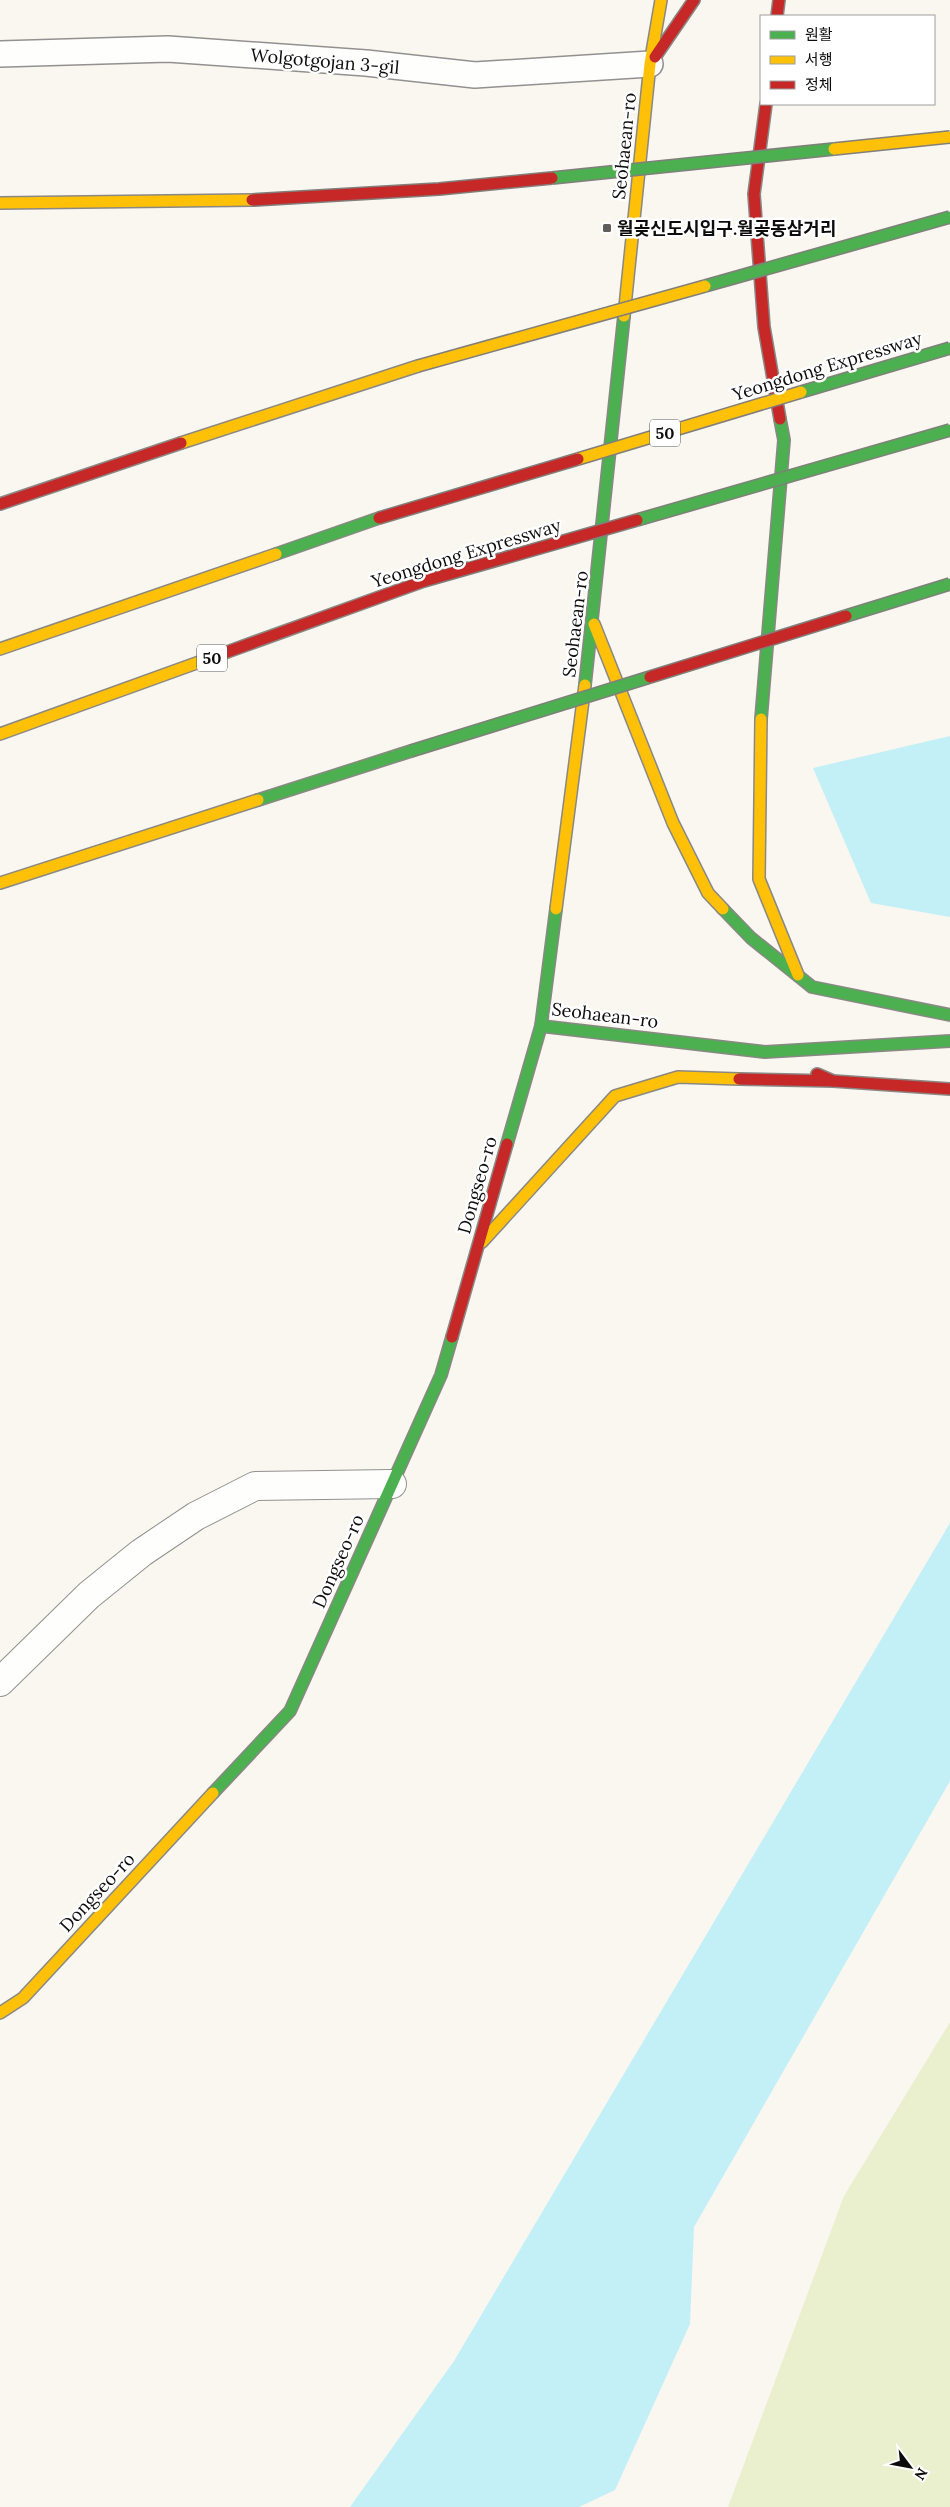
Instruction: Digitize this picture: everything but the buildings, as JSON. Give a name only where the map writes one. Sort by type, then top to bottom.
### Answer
[{"type":"main road","name":"Seohaean-ro","points":[[661,0],[650,64],[593,623],[541,1026],[765,1052],[950,1041]]},
{"type":"main road","points":[[650,64],[694,0]]},
{"type":"main road","points":[[777,15],[779,0]]},
{"type":"main road","points":[[766,105],[754,194],[764,327],[784,440],[761,716],[759,879],[798,975]]},
{"type":"main road","points":[[0,203],[252,200],[440,189],[950,137]]},
{"type":"main road","points":[[0,504],[101,469],[418,366],[950,217]]},
{"type":"main road","name":"Yeongdong Expressway","points":[[0,648],[379,518],[950,348]]},
{"type":"main road","name":"Yeongdong Expressway","points":[[0,734],[424,581],[950,430]]},
{"type":"main road","points":[[0,883],[411,751],[950,584]]},
{"type":"main road","points":[[593,623],[673,823],[708,893],[751,938],[812,987],[950,1015]]},
{"type":"main road","name":"Dongseo-ro","points":[[0,2013],[23,1998],[290,1711],[441,1375],[541,1026]]},
{"type":"main road","name":"Seohaean-ro","points":[[765,1052],[791,1063]]},
{"type":"main road","points":[[808,1070],[833,1081]]},
{"type":"main road","points":[[477,1247],[615,1096],[678,1077],[833,1081],[950,1089]]},
{"type":"street","points":[[0,1682],[90,1595],[141,1553],[196,1516],[255,1486],[392,1484]]},
{"type":"lane","name":"Wolgotgojan 3-gil","points":[[0,54],[168,49],[366,63],[475,75],[650,64]]},
{"type":"green space","points":[[950,2022],[950,2507],[728,2507],[844,2196]]},
{"type":"water","points":[[950,736],[950,917],[871,903],[813,768]]},
{"type":"water","points":[[950,1523],[950,1781],[694,2227],[690,2324],[615,2490],[579,2507],[350,2507],[454,2361]]},
{"type":"traffic: fast","points":[[552,178],[834,149]]},
{"type":"traffic: fast","points":[[705,286],[950,217]]},
{"type":"traffic: fast","points":[[585,685],[624,316]]},
{"type":"traffic: fast","points":[[801,392],[950,348]]},
{"type":"traffic: fast","points":[[761,719],[784,440],[780,419]]},
{"type":"traffic: fast","points":[[637,520],[950,430]]},
{"type":"traffic: fast","points":[[276,554],[379,518]]},
{"type":"traffic: fast","points":[[846,616],[950,584]]},
{"type":"traffic: fast","points":[[411,751],[650,677]]},
{"type":"traffic: fast","points":[[258,800],[411,751]]},
{"type":"traffic: fast","points":[[507,1144],[541,1026],[556,909]]},
{"type":"traffic: fast","points":[[723,909],[751,938],[812,987],[950,1015]]},
{"type":"traffic: fast","points":[[541,1026],[765,1052],[950,1041]]},
{"type":"traffic: fast","points":[[213,1793],[290,1711],[441,1375],[452,1337]]},
{"type":"traffic: slow","points":[[624,316],[650,64],[661,0]]},
{"type":"traffic: slow","points":[[834,149],[950,137]]},
{"type":"traffic: slow","points":[[0,203],[252,200]]},
{"type":"traffic: slow","points":[[418,366],[705,286]]},
{"type":"traffic: slow","points":[[181,443],[418,366]]},
{"type":"traffic: slow","points":[[578,459],[801,392]]},
{"type":"traffic: slow","points":[[0,649],[276,554]]},
{"type":"traffic: slow","points":[[594,624],[673,823],[708,893],[723,909]]},
{"type":"traffic: slow","points":[[0,734],[227,652]]},
{"type":"traffic: slow","points":[[556,909],[585,685]]},
{"type":"traffic: slow","points":[[761,719],[759,879],[798,975]]},
{"type":"traffic: slow","points":[[0,883],[258,800]]},
{"type":"traffic: slow","points":[[482,1242],[615,1096],[678,1077],[739,1079]]},
{"type":"traffic: slow","points":[[0,2013],[23,1998],[213,1793]]},
{"type":"traffic: jam","points":[[655,57],[694,0]]},
{"type":"traffic: jam","points":[[777,15],[779,0]]},
{"type":"traffic: jam","points":[[766,105],[754,194],[764,327],[780,419]]},
{"type":"traffic: jam","points":[[252,200],[439,189],[552,178]]},
{"type":"traffic: jam","points":[[0,504],[181,443]]},
{"type":"traffic: jam","points":[[379,518],[578,459]]},
{"type":"traffic: jam","points":[[424,581],[637,520]]},
{"type":"traffic: jam","points":[[227,652],[424,581]]},
{"type":"traffic: jam","points":[[650,677],[846,616]]},
{"type":"traffic: jam","points":[[817,1074],[833,1081],[950,1089]]},
{"type":"traffic: jam","points":[[739,1079],[833,1081]]},
{"type":"traffic: jam","points":[[452,1337],[507,1144]]},
{"type":"place","name":"월곶신도시입구.월곶동삼거리","points":[[607,228]]}]
